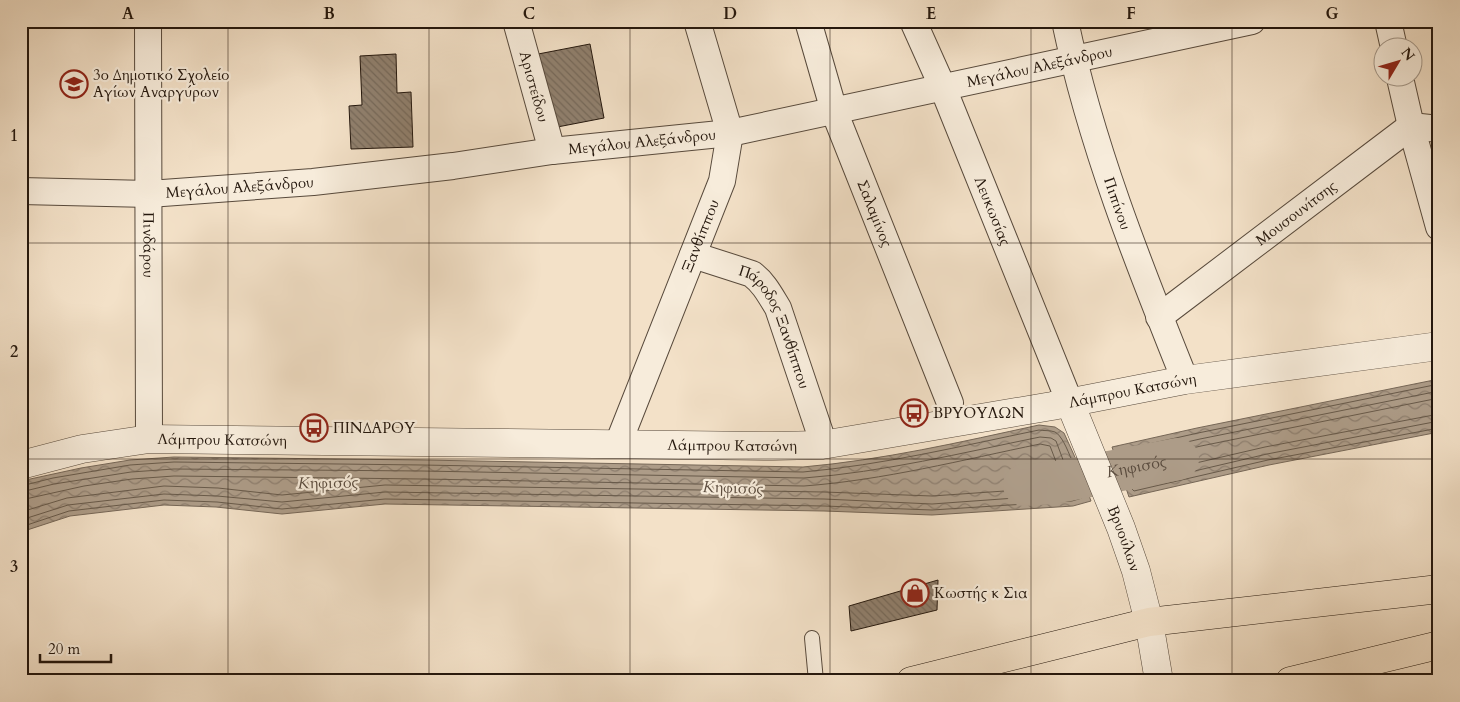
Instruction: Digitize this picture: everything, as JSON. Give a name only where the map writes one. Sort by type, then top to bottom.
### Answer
[{"type":"highway","points":[[911,681],[1150,633],[1439,589]]},
{"type":"highway","points":[[1290,681],[1439,645]]},
{"type":"street","name":"Πινδάρου","points":[[148,21],[149,439]]},
{"type":"street","name":"Αριστείδου","points":[[516,21],[552,151]]},
{"type":"street","name":"Ξανθίππου","points":[[618,444],[722,181],[730,133],[697,21]]},
{"type":"street","name":"Σαλαμίνος","points":[[808,21],[834,111],[950,403]]},
{"type":"street","name":"Λευκωσίας","points":[[913,21],[1074,412]]},
{"type":"street","name":"Πιπίνου","points":[[1065,21],[1073,60],[1099,153],[1184,380]]},
{"type":"street","name":"Μεγάλου Αλεξάνδρου","points":[[21,191],[149,194],[313,182],[453,166],[552,151],[730,133],[1073,60],[1179,29],[1252,21]]},
{"type":"street","points":[[1388,21],[1392,38]]},
{"type":"street","points":[[1402,88],[1439,227]]},
{"type":"street","points":[[1411,126],[1439,129]]},
{"type":"street","name":"Μουσουνίτσης","points":[[1160,317],[1411,126]]},
{"type":"street","name":"Πάροδος Ξανθίππου","points":[[693,255],[752,274],[759,279],[767,290],[778,308],[820,433]]},
{"type":"street","name":"Λάμπρου Κατσώνη","points":[[21,466],[82,449],[149,439],[822,445],[1074,412],[1184,380],[1439,346]]},
{"type":"street","name":"Βρυούλων","points":[[1074,412],[1121,528],[1136,571],[1159,681]]},
{"type":"lane","points":[[812,638],[816,681]]},
{"type":"water","points":[[1439,379],[1439,432],[1269,465],[1129,497],[1112,447],[1197,428]]},
{"type":"water","points":[[1039,425],[1055,427],[1064,433],[1091,501],[1073,506],[932,515],[824,511],[385,504],[282,514],[216,507],[164,505],[70,516],[21,532],[21,481],[130,460],[174,457],[803,467],[892,455]]},
{"type":"building","points":[[590,44],[604,118],[547,129],[533,55]]},
{"type":"building","points":[[396,54],[397,93],[411,92],[413,147],[351,149],[349,106],[362,105],[360,56]]},
{"type":"building","name":"Κωστής κ Σια","points":[[938,580],[937,610],[851,631],[849,606]]},
{"type":"waterway","name":"Κηφισός","points":[[1024,485],[1052,483],[1178,459]]},
{"type":"place","name":"3ο Δημοτικό Σχολείο Αγίων Αναργύρων","points":[[74,84]]},
{"type":"place","name":"ΒΡΥΟΥΛΩΝ","points":[[914,413]]},
{"type":"place","name":"ΠΙΝΔΑΡΟΥ","points":[[314,428]]},
{"type":"place","name":"Κωστής κ Σια","points":[[915,593]]}]
